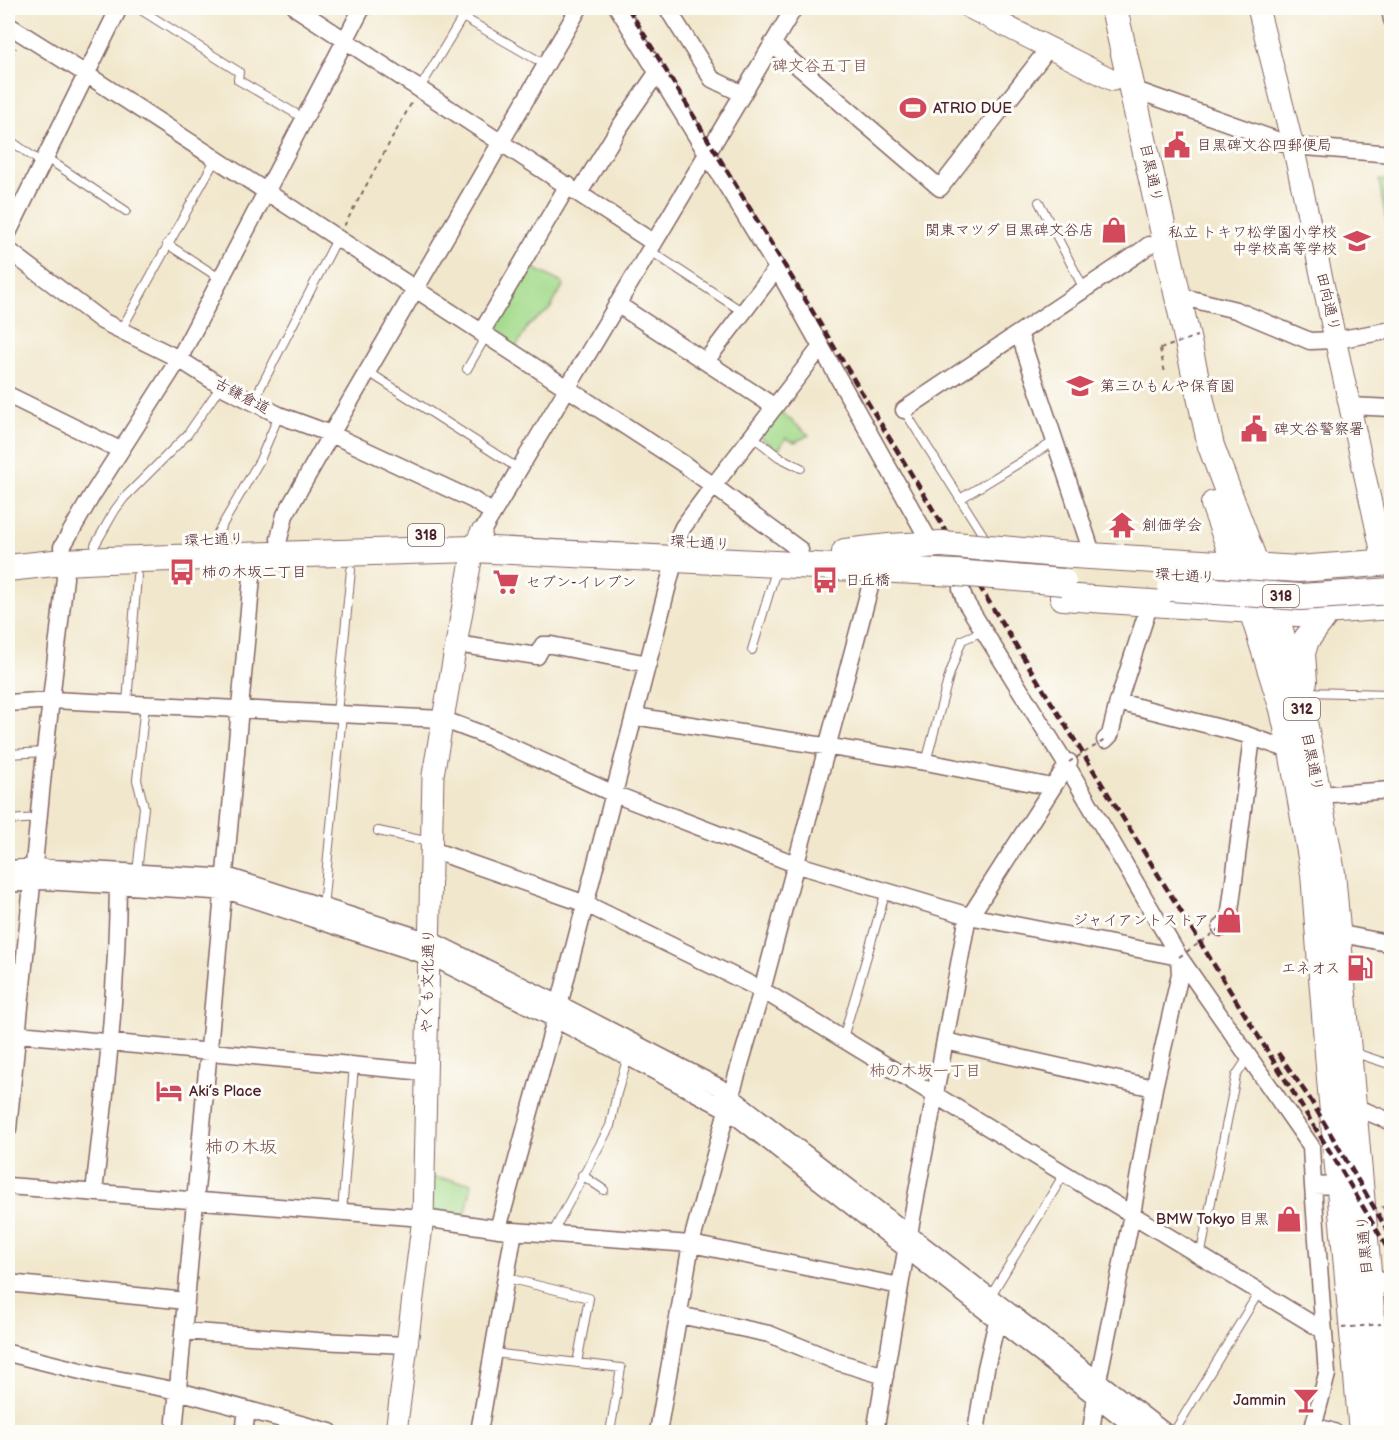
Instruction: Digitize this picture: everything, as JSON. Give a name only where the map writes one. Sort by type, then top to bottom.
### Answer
[{"type":"main road","name":"目黒通り","points":[[1096,8],[1123,85],[1180,302],[1211,446],[1246,567],[1303,701],[1332,873],[1380,1432]]},
{"type":"main road","name":"目黒通り","points":[[1114,8],[1123,85],[1149,244],[1190,432],[1219,519],[1246,567]]},
{"type":"main road","points":[[1175,575],[1207,545],[1214,535],[1219,519]]},
{"type":"main road","name":"環七通り","points":[[8,568],[95,545],[482,532],[676,549],[777,564],[845,560],[949,562],[1061,575],[1175,575],[1300,583],[1389,567]]},
{"type":"main road","name":"環七通り","points":[[8,553],[254,555],[482,532]]},
{"type":"main road","points":[[845,560],[873,576],[949,562],[992,548],[1061,575],[1150,603],[1327,612],[1392,606]]},
{"type":"main road","name":"環七通り","points":[[676,549],[800,549],[845,560]]},
{"type":"main road","points":[[1061,575],[1093,556],[1175,575],[1246,567],[1389,567]]},
{"type":"main road","points":[[845,560],[949,562]]},
{"type":"main road","name":"環七通り","points":[[1175,575],[1301,597],[1392,591]]},
{"type":"main road","name":"目黒通り","points":[[1263,610],[1314,874],[1340,1185],[1348,1337],[1362,1432]]},
{"type":"main road","points":[[1303,701],[1302,653],[1306,640],[1327,612]]},
{"type":"street","points":[[8,233],[118,8]]},
{"type":"street","points":[[296,8],[574,189],[651,247]]},
{"type":"street","points":[[8,1130],[12,1034],[33,874],[65,578],[62,555],[120,450],[179,359],[363,8]]},
{"type":"street","points":[[279,538],[285,516],[579,8]]},
{"type":"street","points":[[618,8],[777,268],[821,347],[949,562],[965,601],[1067,763],[1179,957],[1311,1146],[1327,1374],[1313,1429],[1335,1432]]},
{"type":"street","points":[[668,8],[712,79],[742,94]]},
{"type":"street","points":[[482,532],[794,8]]},
{"type":"street","points":[[970,8],[1123,85],[1293,146],[1392,154]]},
{"type":"street","name":"田向通り","points":[[1258,8],[1293,146],[1350,406],[1389,567]]},
{"type":"street","points":[[1390,8],[1392,20]]},
{"type":"street","points":[[8,25],[714,484],[800,549]]},
{"type":"street","points":[[772,44],[940,188],[1048,47]]},
{"type":"street","points":[[484,334],[574,189],[657,73]]},
{"type":"street","points":[[904,410],[1149,244]]},
{"type":"street","name":"古鎌倉道","points":[[8,251],[102,321],[179,359],[220,386],[279,415],[331,435],[472,500],[482,532]]},
{"type":"street","points":[[706,361],[777,268]]},
{"type":"street","points":[[1180,302],[1191,299],[1236,310],[1310,341],[1336,340],[1392,330]]},
{"type":"street","points":[[617,304],[775,407]]},
{"type":"street","points":[[1019,333],[1093,556]]},
{"type":"street","points":[[479,1432],[507,1278],[506,1230],[557,1012],[676,549],[683,528],[714,484],[821,347]]},
{"type":"street","points":[[8,395],[120,450]]},
{"type":"street","points":[[1350,406],[1392,408]]},
{"type":"street","name":"やくも文化通り","points":[[396,1432],[423,1218],[433,775],[456,644],[482,532]]},
{"type":"street","points":[[174,1432],[195,1201],[200,1052],[223,884],[254,555]]},
{"type":"street","points":[[658,1432],[691,1244],[873,576]]},
{"type":"street","points":[[1105,740],[1110,735],[1118,702],[1150,603]]},
{"type":"street","points":[[456,644],[537,656],[543,645],[551,645],[648,664]]},
{"type":"street","points":[[8,703],[52,700],[442,719],[487,735],[614,794],[795,864],[969,916],[1179,957]]},
{"type":"street","points":[[1118,702],[1252,737],[1292,751]]},
{"type":"street","points":[[634,716],[926,762],[1052,787]]},
{"type":"street","points":[[1221,928],[1229,920],[1252,737]]},
{"type":"street","points":[[875,1432],[906,1251],[969,916],[1067,763]]},
{"type":"street","points":[[1318,795],[1392,790]]},
{"type":"street","points":[[432,846],[586,904],[762,990],[1259,1292],[1325,1339],[1348,1337]]},
{"type":"street","points":[[8,869],[118,886],[223,884],[231,892],[429,949]]},
{"type":"street","points":[[8,884],[33,874],[137,873],[223,884],[323,907],[429,949],[557,1012],[684,1067],[906,1251],[1140,1432]]},
{"type":"street","points":[[94,1192],[111,1044],[118,886]]},
{"type":"street","points":[[1337,933],[1392,944]]},
{"type":"street","points":[[1091,1432],[1098,1380],[1132,1214],[1154,1088],[1180,974],[1179,957]]},
{"type":"street","points":[[557,1012],[628,1057],[729,1103],[910,1234],[1165,1432]]},
{"type":"street","points":[[12,1034],[425,1072]]},
{"type":"street","points":[[945,1041],[1154,1088]]},
{"type":"street","points":[[1352,1112],[1365,1111],[1392,1122]]},
{"type":"street","points":[[1313,1186],[1340,1185]]},
{"type":"street","points":[[8,1186],[423,1218],[506,1230],[691,1244],[900,1286]]},
{"type":"street","points":[[1368,1272],[1392,1290]]},
{"type":"street","points":[[8,1283],[186,1301]]},
{"type":"street","points":[[679,1315],[769,1334],[838,1362],[885,1376]]},
{"type":"street","points":[[976,1432],[986,1368],[997,1321]]},
{"type":"street","points":[[183,1331],[407,1345]]},
{"type":"street","points":[[8,1353],[101,1376],[178,1391],[330,1432]]},
{"type":"street","points":[[244,1432],[247,1410]]},
{"type":"lane","points":[[138,8],[239,72],[238,80],[305,119]]},
{"type":"lane","points":[[447,8],[546,65]]},
{"type":"lane","points":[[420,88],[468,8]]},
{"type":"lane","points":[[8,139],[126,211]]},
{"type":"lane","points":[[121,330],[215,160]]},
{"type":"lane","points":[[1039,202],[1084,289]]},
{"type":"lane","points":[[254,402],[337,239]]},
{"type":"lane","points":[[167,244],[221,279]]},
{"type":"lane","points":[[651,247],[743,312]]},
{"type":"lane","points":[[466,369],[484,334]]},
{"type":"lane","points":[[368,371],[519,469]]},
{"type":"lane","points":[[95,545],[124,498],[187,435],[220,386]]},
{"type":"lane","points":[[904,410],[992,548]]},
{"type":"lane","points":[[213,541],[260,460],[279,415]]},
{"type":"lane","points":[[752,436],[779,457],[801,468]]},
{"type":"lane","points":[[960,499],[1055,441]]},
{"type":"lane","points":[[752,650],[777,564]]},
{"type":"lane","points":[[323,907],[351,570]]},
{"type":"lane","points":[[127,704],[137,576]]},
{"type":"lane","points":[[926,762],[949,676],[962,640],[983,631]]},
{"type":"lane","points":[[1303,701],[1392,694]]},
{"type":"lane","points":[[137,873],[144,807],[137,780],[145,704]]},
{"type":"lane","points":[[8,754],[45,752]]},
{"type":"lane","points":[[8,820],[39,818]]},
{"type":"lane","points":[[378,831],[432,846]]},
{"type":"lane","points":[[843,1038],[886,891]]},
{"type":"lane","points":[[1346,1050],[1392,1065]]},
{"type":"lane","points":[[1200,1257],[1236,1076],[1249,1056]]},
{"type":"lane","points":[[551,1234],[610,1126],[628,1057]]},
{"type":"lane","points":[[342,1212],[354,1065]]},
{"type":"lane","points":[[990,1297],[1064,1174]]},
{"type":"lane","points":[[582,1175],[604,1190]]},
{"type":"lane","points":[[507,1278],[590,1298],[577,1363]]},
{"type":"lane","points":[[1174,1432],[1259,1292]]},
{"type":"lane","points":[[493,1353],[621,1368],[610,1432]]},
{"type":"path","points":[[8,65],[23,35]]},
{"type":"path","points":[[337,239],[420,88]]},
{"type":"path","points":[[1165,373],[1160,349],[1197,336]]},
{"type":"path","points":[[1067,763],[1105,740]]},
{"type":"path","points":[[1179,957],[1221,928]]},
{"type":"path","points":[[1348,1337],[1381,1324]]},
{"type":"green space","points":[[1379,180],[1391,181],[1391,247]]},
{"type":"green space","points":[[524,263],[564,284],[550,309],[528,326],[514,351],[486,332]]},
{"type":"green space","points":[[777,409],[809,435],[795,442],[786,438],[778,450],[762,438],[761,431]]},
{"type":"green space","points":[[429,1177],[472,1183],[464,1222],[427,1216]]},
{"type":"railway","points":[[628,8],[994,610],[1340,1168],[1392,1256]]},
{"type":"railway","points":[[1278,1053],[1310,1099],[1392,1238]]},
{"type":"place","name":"ATRIO DUE","points":[[913,108]]},
{"type":"place","name":"目黒碑文谷四郵便局","points":[[1177,145]]},
{"type":"place","name":"関東マツダ 目黒碑文谷店","points":[[1114,230]]},
{"type":"place","name":"私立 トキワ松学園小学校 中学校高等学校","points":[[1357,241]]},
{"type":"place","name":"第三ひもんや保育園","points":[[1080,386]]},
{"type":"place","name":"碑文谷警察署","points":[[1254,429]]},
{"type":"place","name":"創価学会","points":[[1122,525]]},
{"type":"place","name":"柿の木坂二丁目","points":[[182,572]]},
{"type":"place","name":"日丘橋","points":[[825,580]]},
{"type":"place","name":"セブン-イレブン","points":[[506,582]]},
{"type":"place","name":"ジャイアントストア","points":[[1229,920]]},
{"type":"place","name":"エネオス","points":[[1360,968]]},
{"type":"place","name":"Aki’s Place","points":[[169,1091]]},
{"type":"place","name":"BMW Tokyo 目黒","points":[[1289,1219]]},
{"type":"place","name":"Jammin","points":[[1306,1400]]},
{"type":"district","name":"碑文谷五丁目","points":[[820,66]]},
{"type":"district","name":"柿の木坂一丁目","points":[[925,1071]]},
{"type":"district","name":"柿の木坂","points":[[241,1147]]}]
